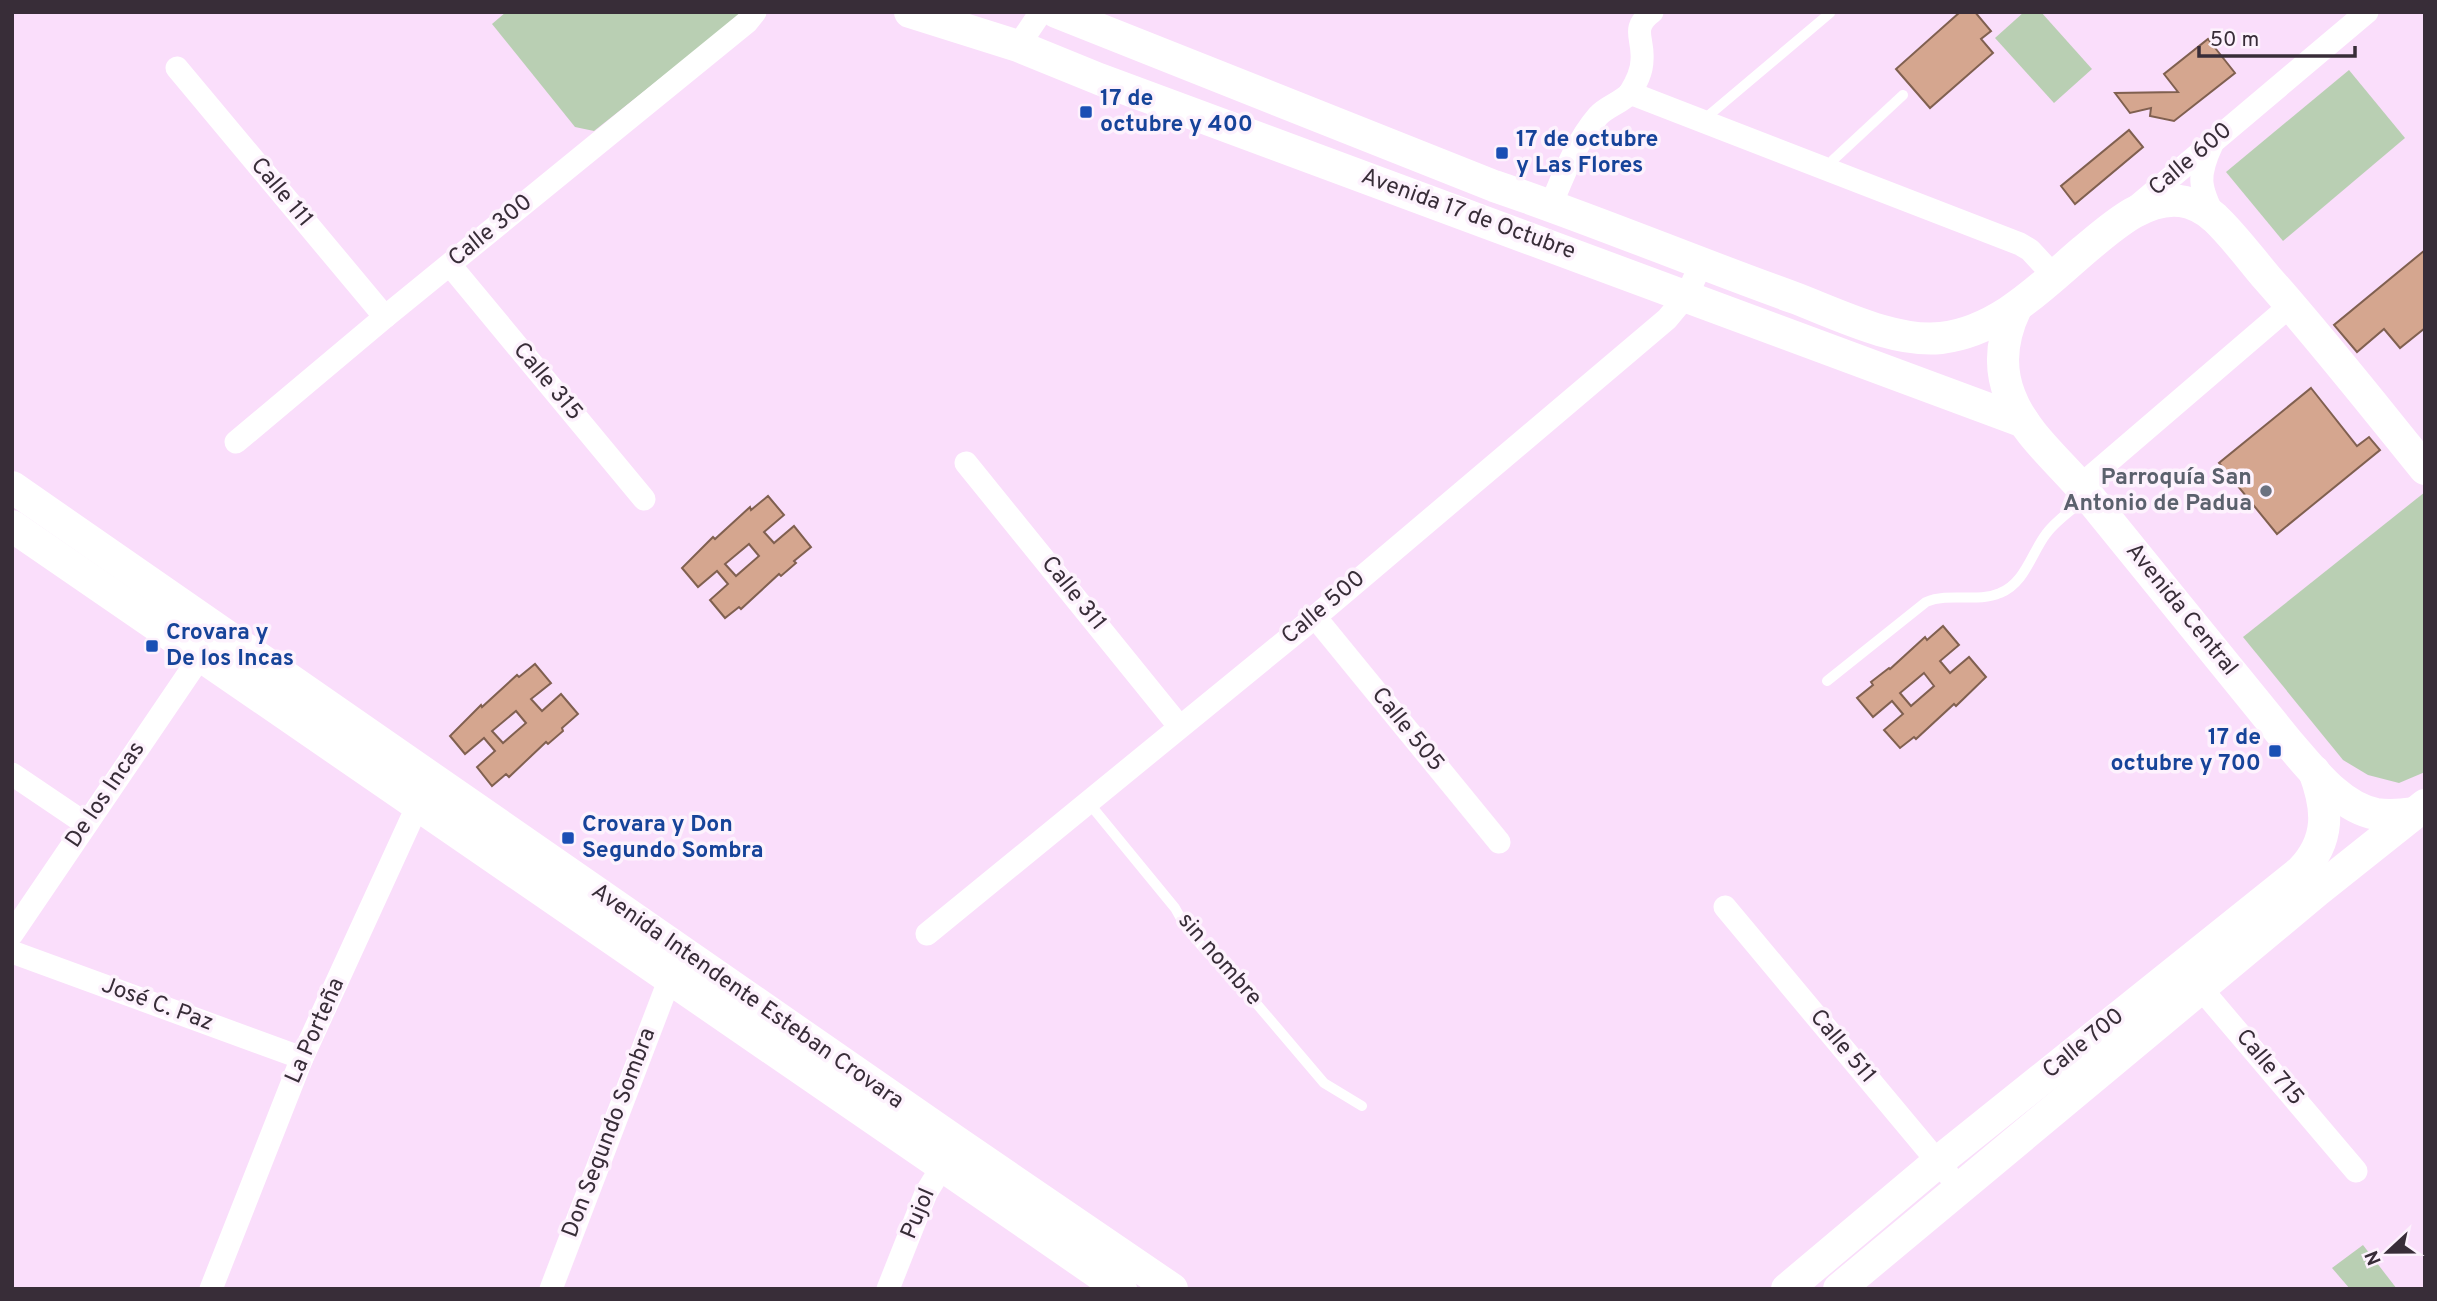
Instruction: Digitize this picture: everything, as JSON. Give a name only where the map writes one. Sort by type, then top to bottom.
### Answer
[{"type":"main road","name":"Avenida 17 de Octubre","points":[[910,12],[1018,46],[1099,79],[2024,422]]},
{"type":"main road","name":"Avenida 17 de Octubre","points":[[1056,12],[1494,187],[1551,205],[1867,325],[1920,337],[1941,338],[1983,325],[2016,309]]},
{"type":"main road","points":[[2121,219],[2167,200],[2195,204],[2215,218],[2291,305],[2425,469]]},
{"type":"main road","name":"Calle 600","points":[[2016,309],[2121,219]]},
{"type":"main road","name":"Avenida Central","points":[[2016,309],[2007,327],[2003,355],[2004,376],[2010,397],[2024,422],[2085,491],[2288,742],[2334,791],[2355,807],[2382,815],[2419,809]]},
{"type":"main road","name":"Avenida Intendente Esteban Crovara","points":[[12,487],[428,793],[670,978],[950,1154],[1172,1289]]},
{"type":"main road","name":"Avenida Intendente Esteban Crovara","points":[[12,526],[200,657],[428,793],[950,1154],[1121,1289]]},
{"type":"main road","name":"Calle 700","points":[[1839,1289],[1959,1187],[2191,976],[2310,862],[2318,848],[2326,808],[2314,771]]},
{"type":"main road","name":"Calle 700","points":[[1787,1289],[1938,1162],[2419,809]]},
{"type":"street","name":"Calle 300","points":[[236,442],[751,17],[774,12]]},
{"type":"street","points":[[1018,46],[1041,12]]},
{"type":"street","points":[[1551,205],[1591,125],[1601,112],[1624,100],[1637,80],[1643,62],[1640,25],[1652,12]]},
{"type":"street","name":"Calle 600","points":[[2121,219],[2367,12]]},
{"type":"street","name":"Calle 111","points":[[177,68],[385,317]]},
{"type":"street","points":[[1630,93],[2020,244],[2030,250],[2054,276]]},
{"type":"street","points":[[2214,141],[2202,167],[2201,180],[2203,195],[2215,218]]},
{"type":"street","name":"Calle 500","points":[[927,934],[1315,617],[1667,319],[1686,295],[1701,264]]},
{"type":"street","name":"Calle 315","points":[[450,265],[644,499]]},
{"type":"street","points":[[2085,491],[2291,305]]},
{"type":"street","name":"Calle 311","points":[[966,463],[1179,726]]},
{"type":"street","name":"Calle 505","points":[[1315,617],[1499,842]]},
{"type":"street","name":"De los Incas","points":[[12,934],[200,657]]},
{"type":"street","points":[[12,774],[86,824]]},
{"type":"street","name":"La Porteña","points":[[211,1289],[302,1058],[428,793]]},
{"type":"street","name":"Calle 511","points":[[1725,907],[1959,1187]]},
{"type":"street","name":"José C. Paz","points":[[12,952],[302,1058]]},
{"type":"street","name":"Calle 715","points":[[2191,976],[2356,1171]]},
{"type":"street","name":"Don Segundo Sombra","points":[[551,1289],[670,978]]},
{"type":"street","name":"Pujol","points":[[888,1289],[926,1193],[950,1154]]},
{"type":"lane","points":[[1702,121],[1830,13]]},
{"type":"lane","points":[[1830,170],[1833,160],[1903,94]]},
{"type":"lane","points":[[1827,681],[1926,602],[1939,596],[1982,597],[2000,593],[2015,583],[2047,532],[2085,491]]},
{"type":"lane","name":"sin nombre","points":[[1088,802],[1175,908],[1182,921],[1324,1083],[1362,1106]]},
{"type":"green space","points":[[506,12],[744,12],[594,131],[575,127],[492,24]]},
{"type":"green space","points":[[2024,12],[2041,12],[2092,69],[2054,103],[1995,38]]},
{"type":"green space","points":[[2349,70],[2405,138],[2283,241],[2226,172]]},
{"type":"green space","points":[[2425,492],[2425,772],[2399,783],[2368,775],[2343,760],[2243,637]]},
{"type":"green space","points":[[2363,1245],[2397,1289],[2350,1289],[2332,1268]]},
{"type":"building","points":[[1960,12],[1975,12],[1991,31],[1981,39],[1993,53],[1930,108],[1896,69]]},
{"type":"building","points":[[2208,39],[2235,73],[2174,121],[2150,116],[2151,108],[2130,113],[2115,93],[2178,92],[2164,74]]},
{"type":"building","points":[[2129,130],[2143,147],[2075,204],[2061,186]]},
{"type":"building","points":[[2425,250],[2425,328],[2400,348],[2384,329],[2357,352],[2334,325]]},
{"type":"building","points":[[2311,388],[2357,446],[2369,437],[2380,450],[2277,534],[2219,463]]},
{"type":"building","points":[[768,496],[784,515],[764,532],[774,543],[794,526],[811,547],[781,576],[779,574],[741,609],[739,607],[725,618],[710,600],[728,584],[717,571],[698,587],[682,568],[713,537],[715,539],[750,507],[751,510]],"holes":[[[749,544],[759,556],[736,576],[725,564]]]},
{"type":"building","points":[[1943,626],[1959,645],[1940,661],[1950,673],[1969,657],[1986,677],[1956,706],[1954,704],[1916,739],[1914,737],[1900,748],[1884,730],[1903,714],[1892,701],[1873,717],[1857,698],[1873,685],[1871,682],[1890,669],[1925,637],[1927,640]],"holes":[[[1924,673],[1934,686],[1911,706],[1900,693]]]},
{"type":"building","points":[[535,664],[551,683],[531,699],[542,711],[561,694],[578,714],[562,728],[563,731],[548,744],[546,742],[509,777],[506,774],[492,786],[477,767],[495,751],[484,738],[465,754],[450,736],[481,705],[482,707],[517,675],[519,677]],"holes":[[[516,711],[526,723],[503,743],[492,731]]]},
{"type":"place","name":"17 de octubre y 400","points":[[1086,112]]},
{"type":"place","name":"17 de octubre y Las Flores","points":[[1502,153]]},
{"type":"place","name":"Parroquía San Antonio de Padua","points":[[2266,491]]},
{"type":"place","name":"Crovara y De los Incas","points":[[152,646]]},
{"type":"place","name":"17 de octubre y 700","points":[[2275,751]]},
{"type":"place","name":"Crovara y Don Segundo Sombra","points":[[568,838]]}]
